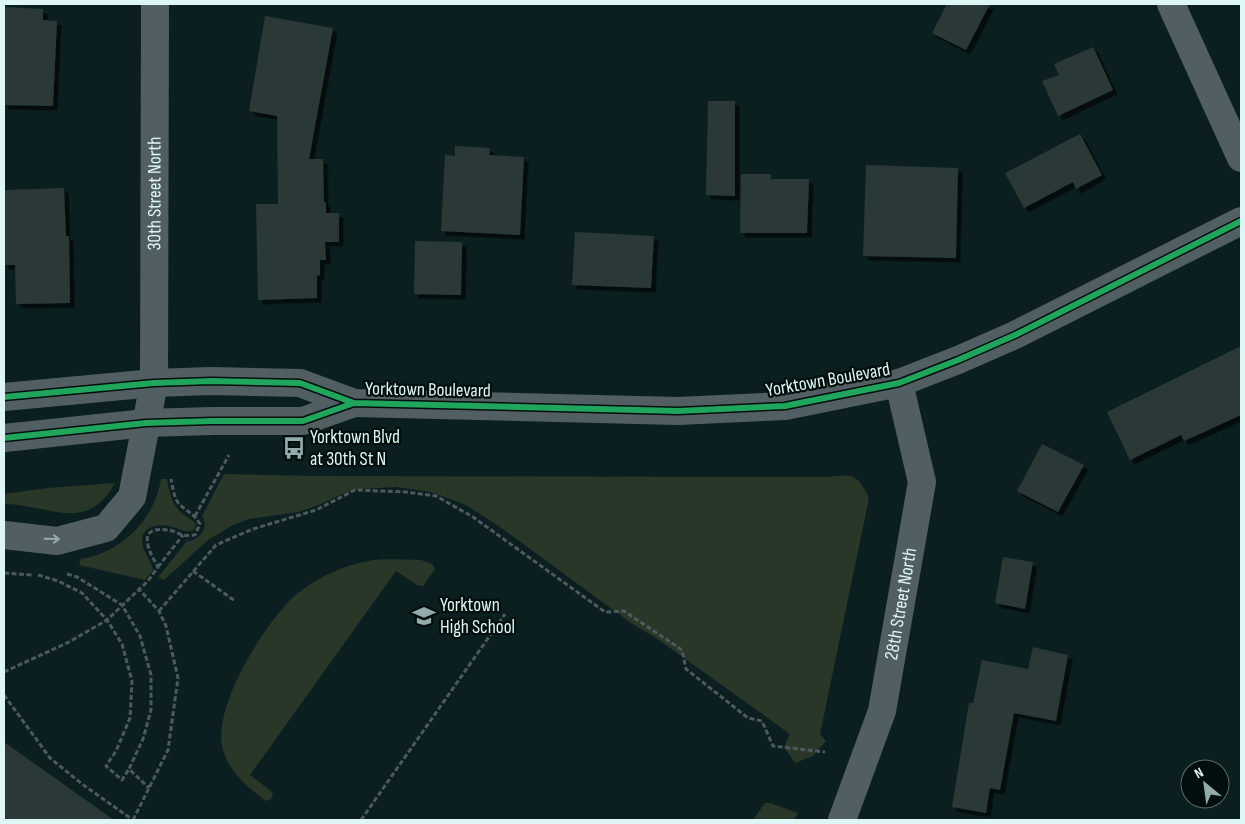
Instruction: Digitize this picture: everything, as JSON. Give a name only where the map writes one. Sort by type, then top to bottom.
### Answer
[{"type":"street","name":"30th Street North","points":[[4,535],[57,541],[106,528],[132,497],[154,383],[155,4]]},
{"type":"street","points":[[1171,4],[1241,158]]},
{"type":"street","name":"Yorktown Boulevard","points":[[4,397],[154,383],[210,381],[300,383],[354,403],[678,411],[785,406],[899,383],[1015,335],[1241,220]]},
{"type":"street","name":"28th Street North","points":[[842,820],[882,711],[922,482],[899,383]]},
{"type":"street","name":"Yorktown Boulevard","points":[[4,438],[146,423],[303,421],[354,403]]},
{"type":"path","points":[[195,516],[229,455]]},
{"type":"path","points":[[158,568],[147,546],[149,534],[156,530],[169,530],[183,535],[195,534],[200,524],[195,516],[179,504],[170,474]]},
{"type":"path","points":[[159,611],[216,545],[253,529],[316,510],[355,490],[406,492],[436,496],[473,517],[605,612],[624,610],[682,650],[686,669],[748,718],[762,722],[773,746],[825,752]]},
{"type":"path","points":[[4,672],[69,642],[107,620],[138,588],[148,581],[183,535]]},
{"type":"path","points":[[193,571],[235,601]]},
{"type":"path","points":[[4,573],[38,575],[58,581],[82,593],[107,620],[122,644],[132,681],[130,718],[116,750],[106,766],[122,780],[143,739],[151,710],[151,676],[140,636],[122,604]]},
{"type":"path","points":[[4,695],[50,758],[82,784],[133,820],[168,750],[178,678],[166,626],[159,611],[138,588]]},
{"type":"path","points":[[361,820],[506,614]]},
{"type":"path","points":[[129,769],[149,788]]},
{"type":"green space","points":[[224,474],[319,476],[852,477],[860,483],[869,498],[820,734],[826,741],[813,756],[795,763],[784,747],[790,734],[656,638],[631,623],[500,527],[466,505],[431,492],[397,487],[360,489],[342,494],[299,512],[249,519],[233,525],[208,540],[164,580],[159,578],[187,541],[196,539],[202,533],[205,525],[202,516]]},
{"type":"green space","points":[[161,479],[167,479],[174,503],[179,511],[196,524],[195,529],[186,531],[158,525],[145,531],[142,544],[153,570],[145,580],[79,565],[81,559],[110,550],[134,532],[152,508]]},
{"type":"green space","points":[[115,483],[104,499],[92,508],[79,512],[65,513],[4,504],[4,494],[48,488]]},
{"type":"green space","points":[[388,559],[421,560],[432,564],[435,569],[423,586],[417,585],[396,571],[250,775],[273,794],[271,799],[266,801],[238,777],[228,763],[222,745],[222,728],[226,709],[233,689],[254,648],[290,600],[326,575],[368,561]]},
{"type":"green space","points":[[765,803],[798,813],[794,820],[753,820]]},
{"type":"building","points":[[947,4],[990,4],[966,50],[932,33]]},
{"type":"building","points":[[4,7],[43,9],[43,20],[57,21],[53,106],[4,105]]},
{"type":"building","points":[[265,16],[333,28],[309,159],[323,159],[326,213],[339,213],[339,242],[325,242],[326,260],[320,260],[320,275],[317,276],[317,298],[258,300],[256,204],[278,204],[277,116],[249,111]]},
{"type":"building","points":[[1093,47],[1113,90],[1058,116],[1042,81],[1059,75],[1054,64]]},
{"type":"building","points":[[708,101],[735,101],[735,196],[706,195]]},
{"type":"building","points":[[1080,134],[1102,175],[1076,189],[1073,182],[1024,208],[1005,173]]},
{"type":"building","points":[[455,146],[490,148],[489,155],[524,157],[520,235],[441,231],[445,155],[455,156]]},
{"type":"building","points":[[866,165],[958,168],[956,258],[863,256]]},
{"type":"building","points":[[741,174],[771,174],[771,179],[809,179],[807,233],[740,233]]},
{"type":"building","points":[[64,188],[66,236],[69,236],[70,303],[16,304],[15,265],[4,265],[4,190]]},
{"type":"building","points":[[575,232],[654,236],[651,288],[572,285]]},
{"type":"building","points":[[415,241],[462,242],[461,295],[414,294]]},
{"type":"building","points":[[1241,346],[1241,415],[1184,441],[1181,435],[1130,460],[1107,412]]},
{"type":"building","points":[[1042,444],[1084,465],[1058,512],[1017,491]]},
{"type":"building","points":[[1003,557],[1033,562],[1025,609],[995,603]]},
{"type":"building","points":[[1033,647],[1068,655],[1056,721],[1014,713],[1000,790],[990,788],[986,813],[952,807],[969,703],[973,703],[982,660],[1028,669]]},
{"type":"building","points":[[4,742],[114,820],[4,820]]},
{"type":"cycle path","points":[[4,397],[154,383],[211,381],[300,383],[354,403],[678,411],[785,406],[899,383],[958,360],[1015,335],[1241,221]]},
{"type":"cycle path","points":[[4,438],[146,423],[303,421],[354,403]]},
{"type":"place","name":"Yorktown Blvd at 30th St N","points":[[294,448]]},
{"type":"place","name":"Yorktown High School","points":[[424,616]]}]
